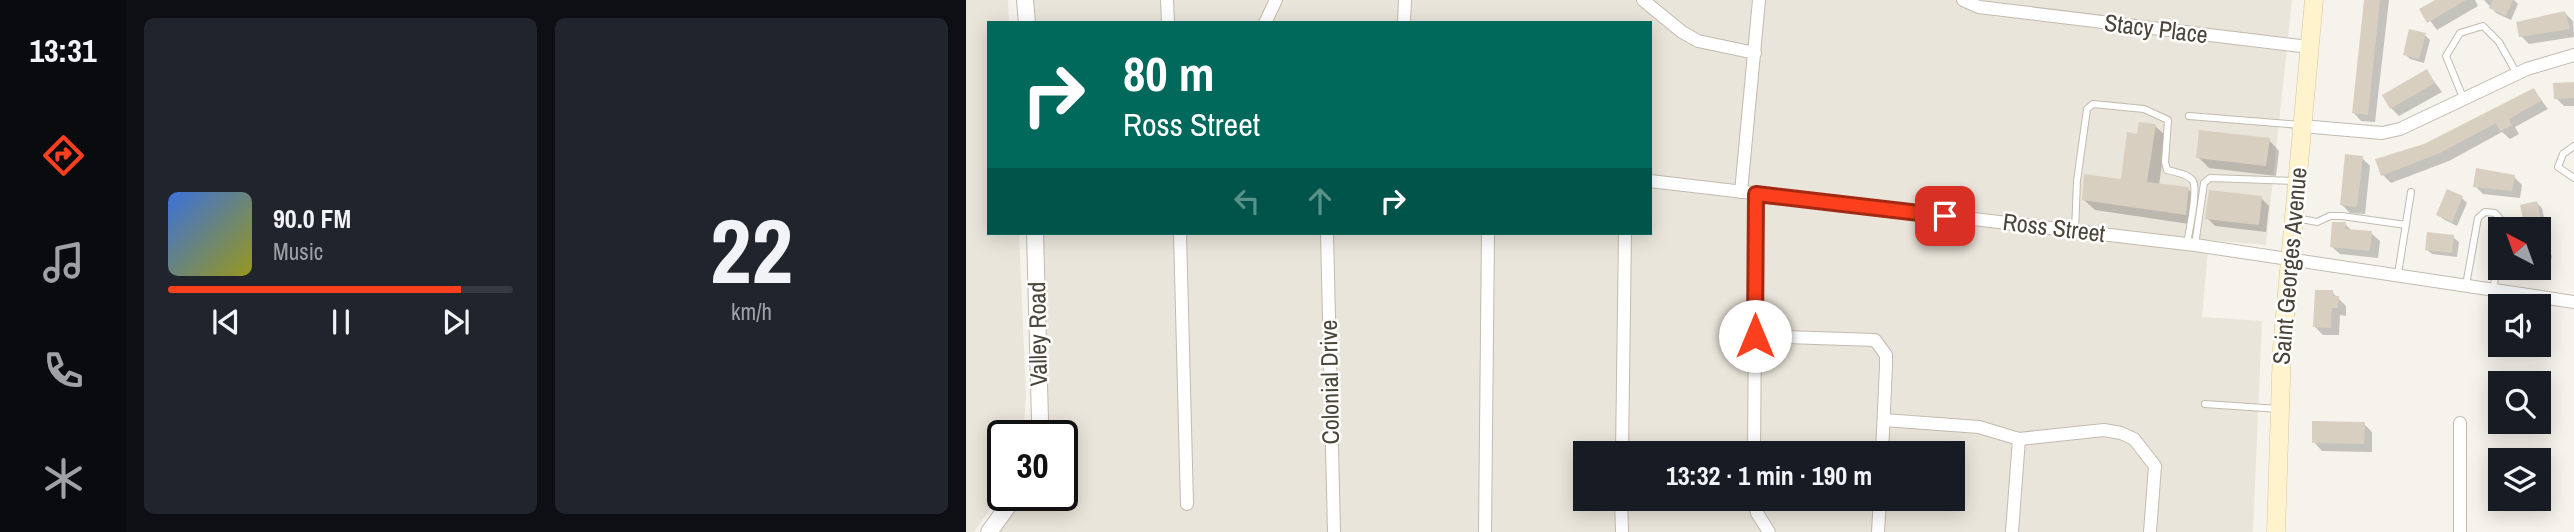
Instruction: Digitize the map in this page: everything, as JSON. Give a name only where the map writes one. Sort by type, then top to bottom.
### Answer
[{"type":"main road","name":"Saint Georges Avenue","points":[[2276,532],[2282,348],[2314,0]]},
{"type":"street","points":[[1025,0],[1027,21]]},
{"type":"street","points":[[1167,0],[1168,21]]},
{"type":"street","points":[[1266,21],[1276,0]]},
{"type":"street","points":[[1404,21],[1405,0]]},
{"type":"street","points":[[1643,0],[1682,32],[1698,41],[1755,53]]},
{"type":"street","points":[[1741,192],[1759,0]]},
{"type":"street","name":"Stacy Place","points":[[1963,0],[1979,8],[2309,47]]},
{"type":"street","points":[[2302,125],[2382,133],[2400,129],[2516,74],[2547,61],[2574,55]]},
{"type":"street","name":"Ross Street","points":[[1652,181],[2191,244],[2574,302]]},
{"type":"street","points":[[1754,441],[1756,194]]},
{"type":"street","name":"Valley Road","points":[[1035,235],[1040,420]]},
{"type":"street","points":[[1180,235],[1187,505]]},
{"type":"street","name":"Colonial Drive","points":[[1327,235],[1334,532]]},
{"type":"street","points":[[1485,532],[1488,235]]},
{"type":"street","points":[[1622,441],[1625,235]]},
{"type":"street","points":[[1755,336],[1875,340],[1886,355],[1883,441]]},
{"type":"street","points":[[1884,420],[1979,427],[2019,439],[2104,430],[2122,433],[2134,439],[2155,466],[2150,532]]},
{"type":"street","points":[[2460,422],[2460,532]]},
{"type":"street","points":[[2012,532],[2019,439]]},
{"type":"street","points":[[989,532],[1004,511]]},
{"type":"street","points":[[1621,511],[1622,532]]},
{"type":"street","points":[[1757,511],[1766,531]]},
{"type":"street","points":[[1878,532],[1879,511]]},
{"type":"lane","points":[[2464,100],[2446,56],[2460,33],[2483,26],[2499,42],[2516,74]]},
{"type":"lane","points":[[2075,231],[2077,181],[2087,109],[2093,104],[2144,109],[2168,120],[2165,162],[2167,170],[2193,181],[2191,244]]},
{"type":"lane","points":[[2189,116],[2302,125]]},
{"type":"lane","points":[[2574,146],[2563,154],[2558,167],[2574,178]]},
{"type":"lane","points":[[2191,244],[2204,183],[2210,177],[2297,181]]},
{"type":"lane","points":[[2398,276],[2411,192]]},
{"type":"lane","points":[[2466,287],[2478,218],[2484,212],[2495,213],[2498,217]]},
{"type":"lane","points":[[2294,218],[2317,222],[2330,216],[2342,216],[2406,225]]},
{"type":"lane","points":[[2493,291],[2495,280]]},
{"type":"lane","points":[[2204,404],[2280,409]]},
{"type":"shaded area","points":[[966,0],[1008,0],[1009,21],[987,21],[987,235],[1019,235],[1026,396],[1024,420],[987,420],[989,511],[974,532],[966,532]]},
{"type":"shaded area","points":[[1029,0],[2292,0],[2266,245],[2209,240],[2202,317],[2262,321],[2253,532],[999,532],[1013,511],[1078,511],[1078,420],[1043,420],[1040,235],[1652,235],[1652,21],[1030,21]]},
{"type":"building","points":[[2364,0],[2380,0],[2368,115],[2352,113]]},
{"type":"building","points":[[2435,0],[2466,0],[2427,23],[2419,9]]},
{"type":"building","points":[[2493,0],[2513,0],[2506,16],[2489,8]]},
{"type":"building","points":[[2565,11],[2570,29],[2519,37],[2516,22]]},
{"type":"building","points":[[2409,29],[2426,33],[2419,59],[2403,55]]},
{"type":"building","points":[[2427,69],[2435,83],[2390,109],[2382,95]]},
{"type":"building","points":[[2574,82],[2574,98],[2554,99],[2553,83]]},
{"type":"building","points":[[2534,88],[2541,101],[2509,119],[2512,125],[2500,132],[2496,123],[2440,153],[2381,176],[2375,159],[2424,144]]},
{"type":"building","points":[[2139,122],[2156,124],[2147,182],[2189,187],[2186,215],[2082,200],[2084,174],[2121,179],[2127,132],[2137,134]]},
{"type":"building","points":[[2199,130],[2270,138],[2266,166],[2196,158]]},
{"type":"building","points":[[2345,154],[2363,156],[2357,207],[2340,205]]},
{"type":"building","points":[[2476,168],[2515,175],[2512,191],[2473,187]]},
{"type":"building","points":[[2447,189],[2463,196],[2452,222],[2436,215]]},
{"type":"building","points":[[2209,190],[2262,196],[2259,225],[2205,219]]},
{"type":"building","points":[[2537,201],[2540,217],[2522,217],[2520,205]]},
{"type":"building","points":[[2332,222],[2346,222],[2345,229],[2372,231],[2370,251],[2330,247]]},
{"type":"building","points":[[2427,232],[2454,235],[2452,253],[2425,250]]},
{"type":"building","points":[[2315,290],[2333,290],[2333,296],[2339,296],[2338,308],[2332,308],[2331,328],[2313,327]]},
{"type":"building","points":[[2312,421],[2365,422],[2364,444],[2312,443]]},
{"type":"route","points":[[1755,336],[1756,194],[1945,216]]}]
